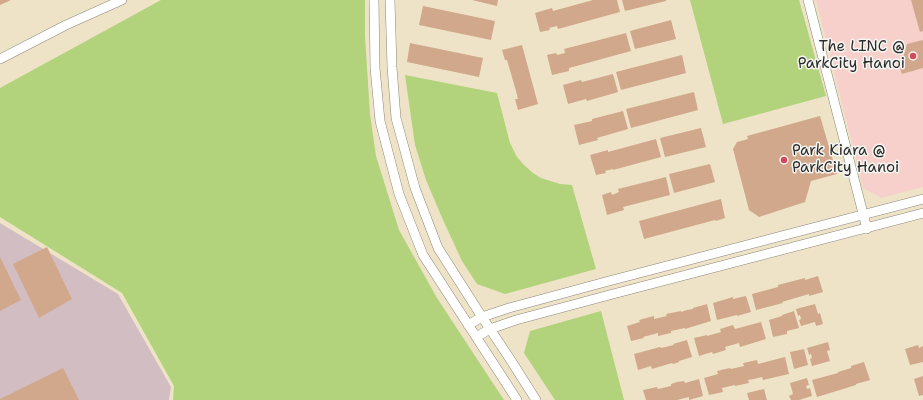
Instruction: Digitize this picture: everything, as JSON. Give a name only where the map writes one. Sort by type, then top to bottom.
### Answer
[{"type":"street","points":[[0,59],[66,25],[122,0]]},
{"type":"street","points":[[374,0],[375,68],[380,121],[399,194],[423,255],[517,400]]},
{"type":"street","points":[[390,0],[392,67],[396,118],[414,188],[438,248],[536,400]]},
{"type":"street","points":[[808,0],[867,229]]},
{"type":"street","points":[[468,325],[482,317],[509,308],[923,198]]},
{"type":"street","points":[[476,337],[516,320],[867,229],[923,213]]},
{"type":"shaded area","points":[[816,0],[923,0],[923,187],[881,198],[863,188]]},
{"type":"shaded area","points":[[0,223],[118,294],[171,387],[169,400],[0,400]]},
{"type":"green space","points":[[161,0],[365,0],[365,36],[370,114],[376,156],[399,230],[437,298],[504,400],[173,400],[174,386],[122,293],[0,217],[0,88]]},
{"type":"green space","points":[[690,0],[799,0],[826,96],[723,124]]},
{"type":"green space","points":[[405,75],[497,93],[510,143],[517,157],[533,173],[541,178],[560,184],[572,185],[596,269],[505,294],[477,284],[462,261],[426,180],[415,145]]},
{"type":"green space","points":[[601,311],[624,400],[555,400],[524,353],[530,331]]},
{"type":"building","points":[[0,0],[11,0],[0,5]]},
{"type":"building","points":[[472,0],[498,0],[497,6]]},
{"type":"building","points":[[593,0],[617,0],[620,12],[558,29],[557,26],[549,28],[550,30],[540,32],[535,13],[552,8],[553,11]]},
{"type":"building","points":[[622,0],[666,0],[666,1],[625,11]]},
{"type":"building","name":"The LINC @ ParkCity Hanoi","points":[[911,0],[923,0],[923,31],[920,32]]},
{"type":"building","points":[[423,6],[495,21],[491,40],[419,25]]},
{"type":"building","points":[[671,20],[676,39],[635,49],[630,31]]},
{"type":"building","points":[[626,33],[631,51],[569,68],[569,71],[552,75],[547,55],[565,53],[564,49]]},
{"type":"building","name":"The LINC @ ParkCity Hanoi","points":[[923,40],[923,68],[902,74],[900,68],[907,44]]},
{"type":"building","points":[[410,43],[483,58],[479,77],[407,62]]},
{"type":"building","points":[[522,45],[538,104],[518,110],[515,99],[518,99],[516,91],[507,60],[505,60],[502,50]]},
{"type":"building","points":[[682,55],[686,73],[621,90],[616,72]]},
{"type":"building","points":[[613,74],[618,92],[587,101],[586,99],[568,104],[563,85]]},
{"type":"building","points":[[694,92],[698,110],[631,128],[626,109]]},
{"type":"building","points":[[623,111],[628,129],[579,145],[574,125]]},
{"type":"building","name":"Park Kiara @ ParkCity Hanoi","points":[[820,116],[837,174],[811,181],[805,202],[759,217],[749,210],[733,149],[737,142],[748,139],[747,136]]},
{"type":"building","points":[[701,128],[706,147],[665,157],[660,138]]},
{"type":"building","points":[[656,139],[661,157],[605,171],[606,173],[596,175],[590,155],[608,150],[608,152]]},
{"type":"building","points":[[710,164],[715,182],[674,193],[669,174]]},
{"type":"building","points":[[666,177],[670,195],[623,207],[624,210],[607,215],[602,195],[611,192],[612,195],[619,192],[618,189]]},
{"type":"building","points":[[721,199],[725,218],[644,239],[639,221]]},
{"type":"building","points":[[47,247],[72,299],[39,318],[13,264]]},
{"type":"building","points":[[0,257],[21,300],[0,311]]},
{"type":"building","points":[[818,276],[823,292],[809,296],[809,294],[756,310],[752,294],[778,287],[778,285]]},
{"type":"building","points":[[746,296],[751,312],[717,320],[713,303],[733,297],[733,299]]},
{"type":"building","points":[[707,304],[711,321],[685,329],[671,331],[671,333],[658,336],[658,333],[631,341],[627,326],[640,322],[639,320],[654,316],[654,319],[667,316],[666,314],[681,312]]},
{"type":"building","points":[[815,304],[818,314],[820,313],[823,324],[816,326],[815,322],[801,326],[799,320],[801,319],[800,315],[798,316],[796,309]]},
{"type":"building","points":[[794,311],[799,328],[787,331],[787,334],[773,337],[769,320]]},
{"type":"building","points":[[761,322],[766,339],[740,347],[739,343],[725,347],[726,350],[699,356],[694,338],[721,332],[720,329],[733,325],[735,329]]},
{"type":"building","points":[[687,340],[692,357],[673,364],[672,363],[652,369],[651,366],[638,370],[634,354],[674,345],[673,344]]},
{"type":"building","points":[[828,342],[830,350],[827,351],[830,361],[812,366],[810,359],[812,358],[811,354],[809,355],[807,348]]},
{"type":"building","points":[[918,345],[919,348],[923,346],[923,362],[910,365],[905,349]]},
{"type":"building","points":[[804,349],[808,365],[794,369],[790,352]]},
{"type":"building","points":[[785,357],[789,374],[763,380],[762,377],[748,380],[749,383],[722,388],[723,392],[709,395],[704,378],[718,374],[717,371],[744,366],[743,363],[757,360],[758,364]]},
{"type":"building","points":[[864,362],[870,380],[817,397],[812,380],[838,373],[851,368],[851,366]]},
{"type":"building","points":[[63,368],[79,400],[0,400],[0,399]]},
{"type":"building","points":[[923,376],[923,395],[919,396],[914,379]]},
{"type":"building","points":[[807,378],[809,385],[806,386],[807,389],[810,388],[812,396],[799,400],[791,400],[789,396],[793,394],[790,383]]},
{"type":"building","points":[[699,379],[703,396],[689,400],[689,397],[677,400],[646,400],[643,390],[657,387],[658,389],[671,386],[671,384],[677,382],[684,381],[685,383]]},
{"type":"building","points":[[764,389],[767,400],[749,400],[747,393]]},
{"type":"place","name":"The LINC @ ParkCity Hanoi","points":[[913,56]]},
{"type":"place","name":"Park Kiara @ ParkCity Hanoi","points":[[784,160]]}]
